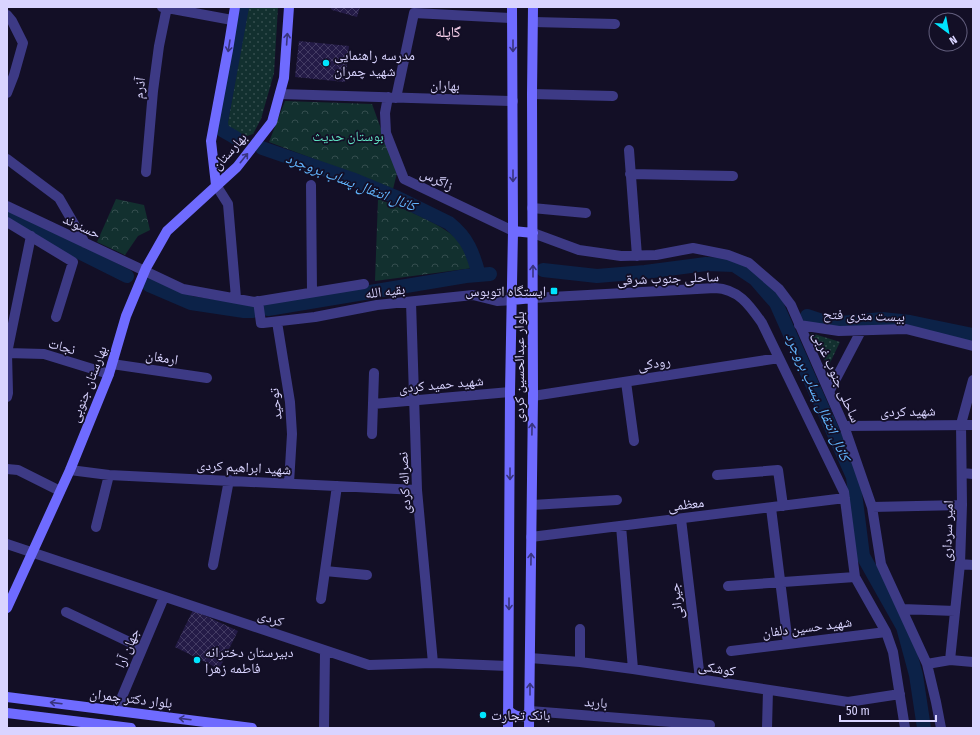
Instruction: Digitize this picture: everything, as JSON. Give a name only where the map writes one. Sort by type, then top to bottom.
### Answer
[{"type":"main road","name":"بهارستان","points":[[216,185],[211,141],[228,50],[234,7]]},
{"type":"main road","name":"بهارستان","points":[[216,185],[236,167],[272,122],[284,78],[289,7]]},
{"type":"main road","name":"بلوار عبدالحسین کردی","points":[[508,728],[510,392],[513,231],[512,7]]},
{"type":"main road","name":"بلوار عبدالحسین کردی","points":[[530,728],[533,396],[533,7]]},
{"type":"main road","name":"بهارستان جنوبی","points":[[7,608],[70,470],[111,369],[126,316],[144,271],[168,231],[198,204],[216,185]]},
{"type":"main road","points":[[513,231],[533,233]]},
{"type":"main road","points":[[512,300],[533,298]]},
{"type":"main road","name":"بلوار دکتر چمران","points":[[7,697],[252,728]]},
{"type":"main road","points":[[508,710],[517,717],[523,716],[530,711]]},
{"type":"main road","points":[[7,713],[131,728]]},
{"type":"street","points":[[165,7],[232,20]]},
{"type":"street","name":"آذرم","points":[[146,172],[152,91],[165,7]]},
{"type":"street","points":[[445,11],[512,18]]},
{"type":"street","name":"زاگرس","points":[[445,11],[414,13],[392,98],[385,114],[386,133],[404,179],[513,231]]},
{"type":"street","points":[[7,14],[23,43],[7,93]]},
{"type":"street","points":[[533,22],[615,24]]},
{"type":"street","name":"بهاران","points":[[280,94],[513,102]]},
{"type":"street","points":[[532,94],[613,96]]},
{"type":"street","points":[[629,150],[637,256]]},
{"type":"street","points":[[7,159],[59,198],[85,243]]},
{"type":"street","points":[[630,174],[733,176]]},
{"type":"street","points":[[216,185],[228,204],[236,298]]},
{"type":"street","points":[[311,185],[312,292]]},
{"type":"street","name":"حسنوند","points":[[7,206],[183,289],[254,302],[364,284]]},
{"type":"street","points":[[532,208],[586,213]]},
{"type":"street","points":[[7,222],[73,262],[56,317]]},
{"type":"street","name":"ساحلی جنوب غربی","points":[[533,233],[579,250],[620,256],[656,255],[693,248],[728,255],[748,263],[779,289],[791,305],[844,426],[872,506],[881,564],[927,664],[941,728]]},
{"type":"street","points":[[7,397],[7,353],[31,236]]},
{"type":"street","name":"ساحلی جنوب شرقی","points":[[533,298],[721,288],[740,296],[748,304],[762,323],[844,492],[855,577],[886,632],[893,652],[905,728]]},
{"type":"street","name":"بقیه الله","points":[[258,301],[261,323],[315,317],[377,305],[473,295],[497,301],[512,300]]},
{"type":"street","name":"نصراله کردی","points":[[411,302],[417,490],[433,663]]},
{"type":"street","name":"توحید","points":[[277,322],[290,402],[291,426],[289,484]]},
{"type":"street","name":"بیست متری فتح","points":[[799,325],[839,331],[906,329],[973,346]]},
{"type":"street","points":[[829,392],[861,331]]},
{"type":"street","name":"نجات","points":[[7,353],[44,354],[111,369]]},
{"type":"street","name":"رودکی","points":[[533,396],[779,358]]},
{"type":"street","name":"ارمغان","points":[[111,369],[207,378]]},
{"type":"street","points":[[372,434],[374,373]]},
{"type":"street","name":"امیر سرداری","points":[[950,660],[960,564],[962,505],[961,424],[973,380]]},
{"type":"street","points":[[626,382],[634,441]]},
{"type":"street","name":"شهید حمید کردی","points":[[373,404],[510,392]]},
{"type":"street","name":"شهید کردی","points":[[844,426],[973,425]]},
{"type":"street","points":[[7,469],[18,470],[60,492]]},
{"type":"street","name":"شهید ابراهیم کردی","points":[[70,470],[109,475],[417,490]]},
{"type":"street","points":[[717,476],[778,470],[782,506]]},
{"type":"street","points":[[962,473],[973,474]]},
{"type":"street","points":[[96,527],[109,475]]},
{"type":"street","points":[[213,565],[229,480]]},
{"type":"street","points":[[321,599],[337,486]]},
{"type":"street","name":"معظمی","points":[[531,537],[845,498]]},
{"type":"street","points":[[532,505],[617,500]]},
{"type":"street","points":[[872,506],[962,505]]},
{"type":"street","points":[[771,508],[788,644]]},
{"type":"street","name":"جیرانی","points":[[681,519],[700,679]]},
{"type":"street","points":[[621,526],[633,669]]},
{"type":"street","name":"کردی","points":[[7,544],[369,665],[433,663],[508,666]]},
{"type":"street","points":[[960,564],[973,564]]},
{"type":"street","points":[[325,571],[367,576]]},
{"type":"street","points":[[728,586],[855,577]]},
{"type":"street","name":"جهان آرا","points":[[116,711],[164,597]]},
{"type":"street","points":[[902,609],[955,611]]},
{"type":"street","points":[[66,612],[142,648]]},
{"type":"street","points":[[580,629],[580,662]]},
{"type":"street","name":"شهید حسین دلفان","points":[[731,651],[886,632]]},
{"type":"street","points":[[324,728],[325,651]]},
{"type":"street","name":"کوشکی","points":[[530,658],[580,662],[633,669],[848,702],[900,694]]},
{"type":"street","points":[[927,664],[950,660],[973,662]]},
{"type":"street","points":[[767,728],[768,690]]},
{"type":"street","name":"باربد","points":[[530,711],[661,725],[710,725]]},
{"type":"green space","points":[[248,7],[278,7],[274,73],[261,119],[253,134],[244,137],[227,127]]},
{"type":"green space","name":"بوستان حدیث","points":[[285,101],[372,104],[397,173],[393,189],[269,142]]},
{"type":"green space","points":[[116,199],[144,205],[150,230],[138,236],[125,255],[97,242]]},
{"type":"green space","points":[[378,199],[424,218],[456,238],[465,247],[473,268],[375,281]]},
{"type":"green space","points":[[811,333],[840,342],[828,367]]},
{"type":"building","points":[[330,7],[360,7],[357,17],[332,10]]},
{"type":"building","points":[[299,41],[349,46],[345,82],[295,77]]},
{"type":"building","points":[[193,610],[238,631],[219,669],[175,647]]},
{"type":"waterway","points":[[236,138],[222,130],[221,122],[242,7]]},
{"type":"waterway","name":"کانال انتقال پساب بروجرد","points":[[262,148],[352,179],[398,198],[449,223],[461,234],[469,246],[479,275]]},
{"type":"waterway","name":"کانال انتقال پساب بروجرد","points":[[7,216],[127,276]]},
{"type":"waterway","name":"کانال انتقال پساب بروجرد","points":[[543,270],[597,276],[645,272],[706,264],[734,265],[755,279],[776,303],[853,477],[863,556],[903,627],[916,675],[924,728]]},
{"type":"waterway","name":"کانال انتقال پساب بروجرد","points":[[268,309],[466,276],[490,274]]},
{"type":"waterway","name":"کانال انتقال پساب بروجرد","points":[[149,285],[191,303],[253,311]]},
{"type":"waterway","points":[[807,316],[831,324],[882,319],[910,322],[973,335]]},
{"type":"place","name":"مدرسه راهنمایی شهید چمران","points":[[326,63]]},
{"type":"place","name":"ایستگاه اتوبوس","points":[[554,291]]},
{"type":"place","name":"دبیرستان دخترانه فاطمه زهرا","points":[[197,660]]},
{"type":"place","name":"بانک تجارت","points":[[483,715]]},
{"type":"district","name":"گاپله","points":[[448,32]]}]
